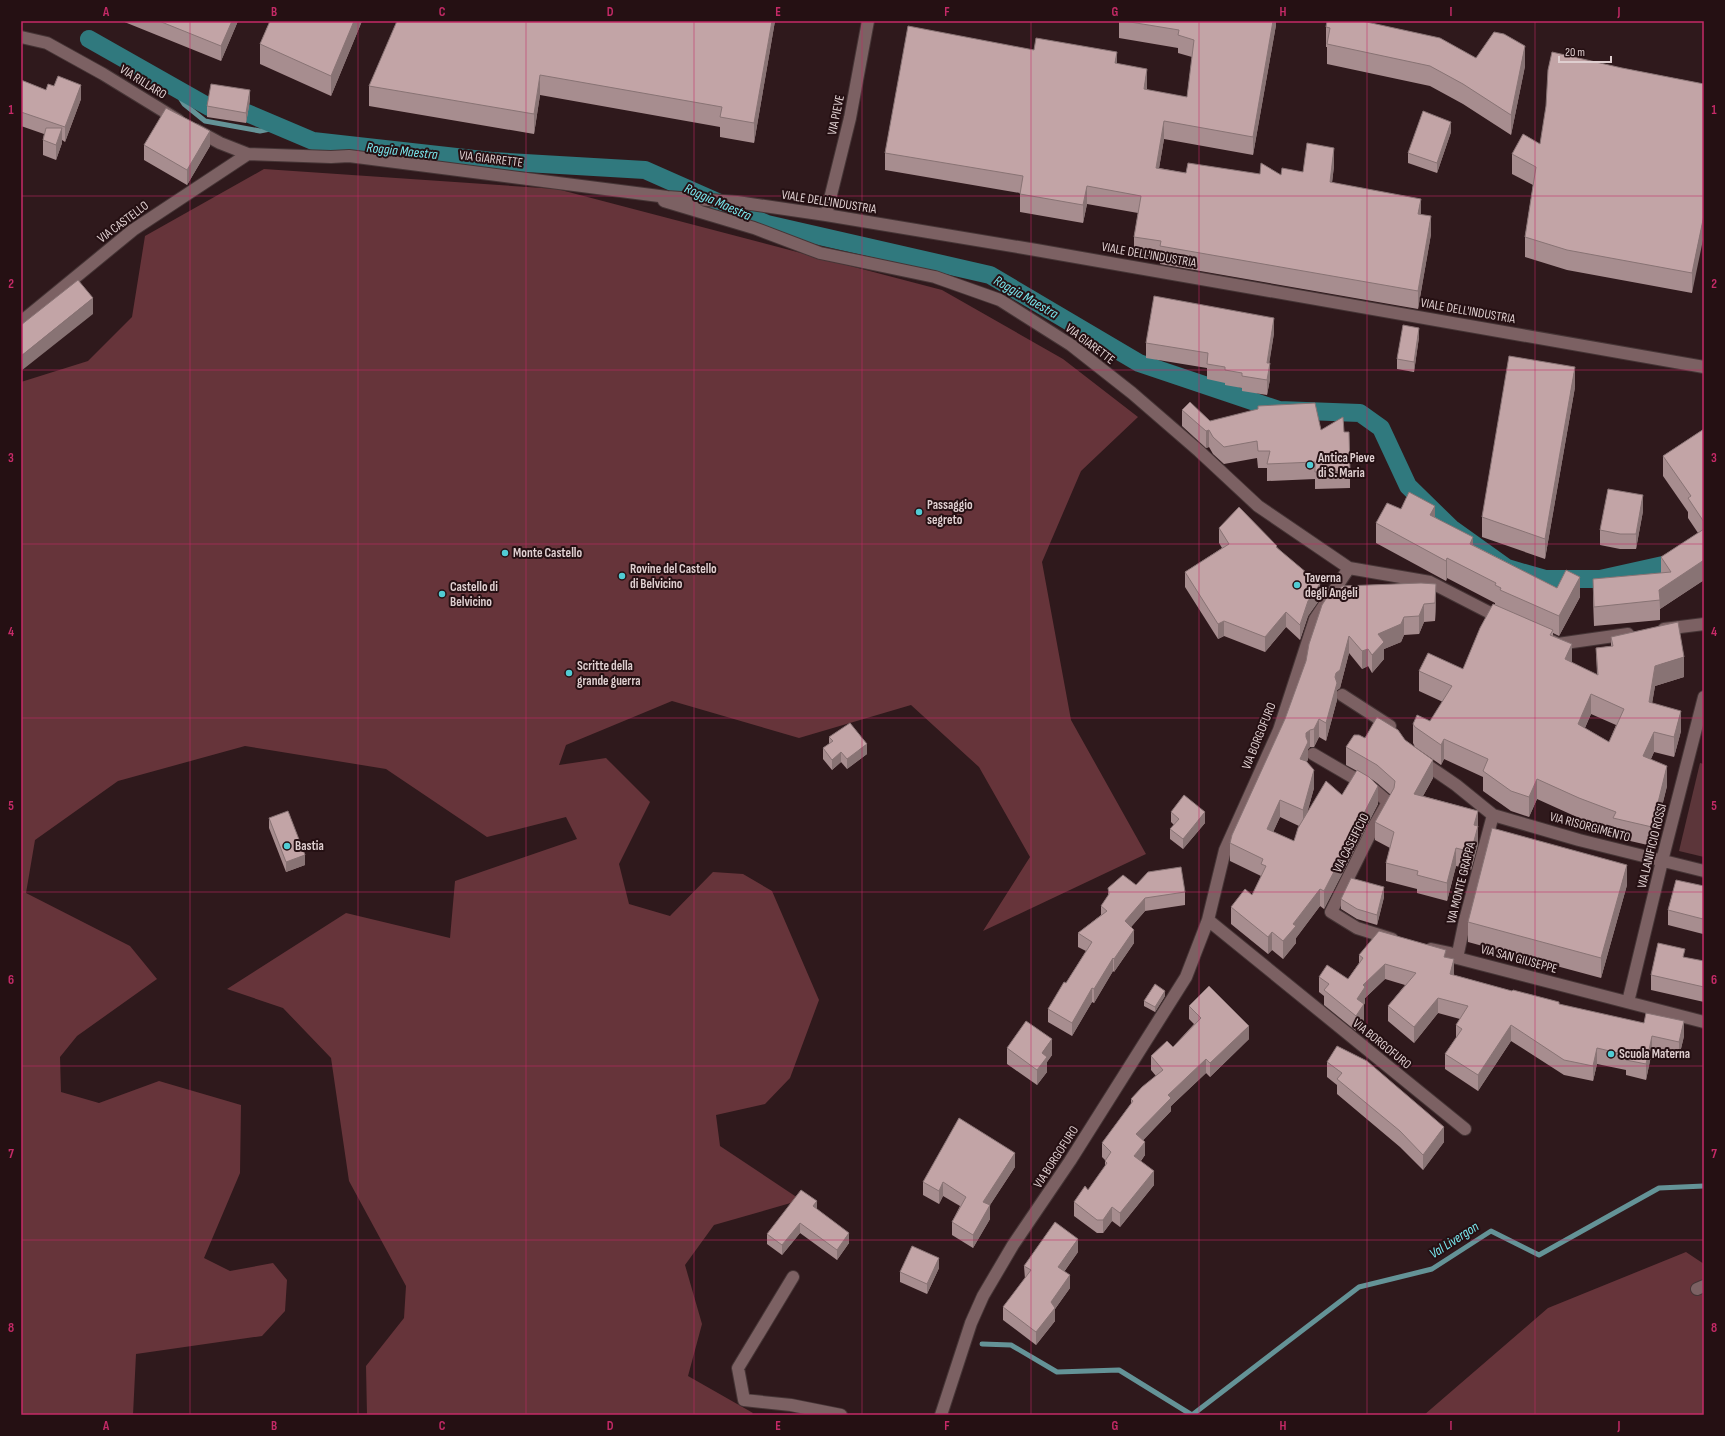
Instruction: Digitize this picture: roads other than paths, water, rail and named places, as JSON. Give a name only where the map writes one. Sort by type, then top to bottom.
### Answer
[{"type":"street","name":"VIA PIEVE","points":[[826,215],[850,118],[868,21]]},
{"type":"street","name":"VIA RILLARO","points":[[21,37],[47,43],[103,74],[171,116],[220,143],[248,154]]},
{"type":"street","name":"VIA GIARRETTE","points":[[248,154],[331,157],[349,156],[586,186]]},
{"type":"street","name":"VIA CASTELLO","points":[[21,322],[133,230],[248,154]]},
{"type":"street","name":"VIALE DELL'INDUSTRIA","points":[[586,186],[667,197],[737,202],[826,215],[1043,251],[1704,367]]},
{"type":"street","name":"VIA GIARETTE","points":[[628,191],[754,228],[820,253],[935,277],[1000,300],[1071,345],[1143,402],[1258,506],[1349,568]]},
{"type":"street","points":[[1349,568],[1430,582],[1495,616],[1516,625]]},
{"type":"street","name":"VIA BORGOFURO","points":[[941,1415],[971,1323],[983,1296],[1013,1245],[1070,1161],[1186,977],[1208,920],[1225,850],[1278,730],[1315,619],[1349,568]]},
{"type":"street","points":[[1652,631],[1704,624]]},
{"type":"street","points":[[1544,637],[1558,644],[1637,633]]},
{"type":"street","points":[[1342,695],[1399,732]]},
{"type":"street","name":"VIA LANIFICIO ROSSI","points":[[1628,1002],[1662,860],[1704,697]]},
{"type":"street","points":[[1409,752],[1456,785],[1493,815]]},
{"type":"street","name":"VIA CASEIFICIO","points":[[1314,754],[1373,789],[1388,802],[1373,828],[1331,912],[1357,928],[1403,942]]},
{"type":"street","name":"VIA RISORGIMENTO","points":[[1493,815],[1579,840],[1704,871]]},
{"type":"street","name":"VIA MONTE GRAPPA","points":[[1458,958],[1465,920],[1493,815]]},
{"type":"street","name":"VIA BORGOFURO","points":[[1208,920],[1465,1129]]},
{"type":"street","name":"VIA SAN GIUSEPPE","points":[[1419,946],[1450,953],[1458,958],[1704,1022]]},
{"type":"street","points":[[793,1277],[738,1368],[744,1400],[791,1405],[841,1415]]},
{"type":"waterway","name":"Roggia Maestra","points":[[89,39],[209,107]]},
{"type":"waterway","points":[[173,87],[184,104],[205,121],[260,131],[280,127]]},
{"type":"waterway","name":"Roggia Maestra","points":[[247,113],[313,141],[492,161],[645,170],[767,224],[990,275],[1139,363],[1279,410],[1360,413],[1381,428],[1408,486],[1451,528],[1507,568],[1545,579],[1600,579],[1663,565]]},
{"type":"waterway","name":"Val Livergon","points":[[1192,1415],[1359,1287],[1432,1269],[1491,1231],[1539,1255],[1659,1188],[1704,1186]]},
{"type":"waterway","points":[[982,1344],[1011,1345],[1057,1372],[1119,1370],[1192,1415]]},
{"type":"place","name":"Antica Pieve di S. Maria","points":[[1310,465]]},
{"type":"place","name":"Passaggio segreto","points":[[919,512]]},
{"type":"place","name":"Monte Castello","points":[[505,553]]},
{"type":"place","name":"Rovine del Castello di Belvicino","points":[[622,576]]},
{"type":"place","name":"Taverna degli Angeli","points":[[1297,585]]},
{"type":"place","name":"Castello di Belvicino","points":[[442,594]]},
{"type":"place","name":"Scritte della grande guerra","points":[[569,673]]},
{"type":"place","name":"Bastia","points":[[287,846]]},
{"type":"place","name":"Scuola Materna","points":[[1611,1054]]}]
